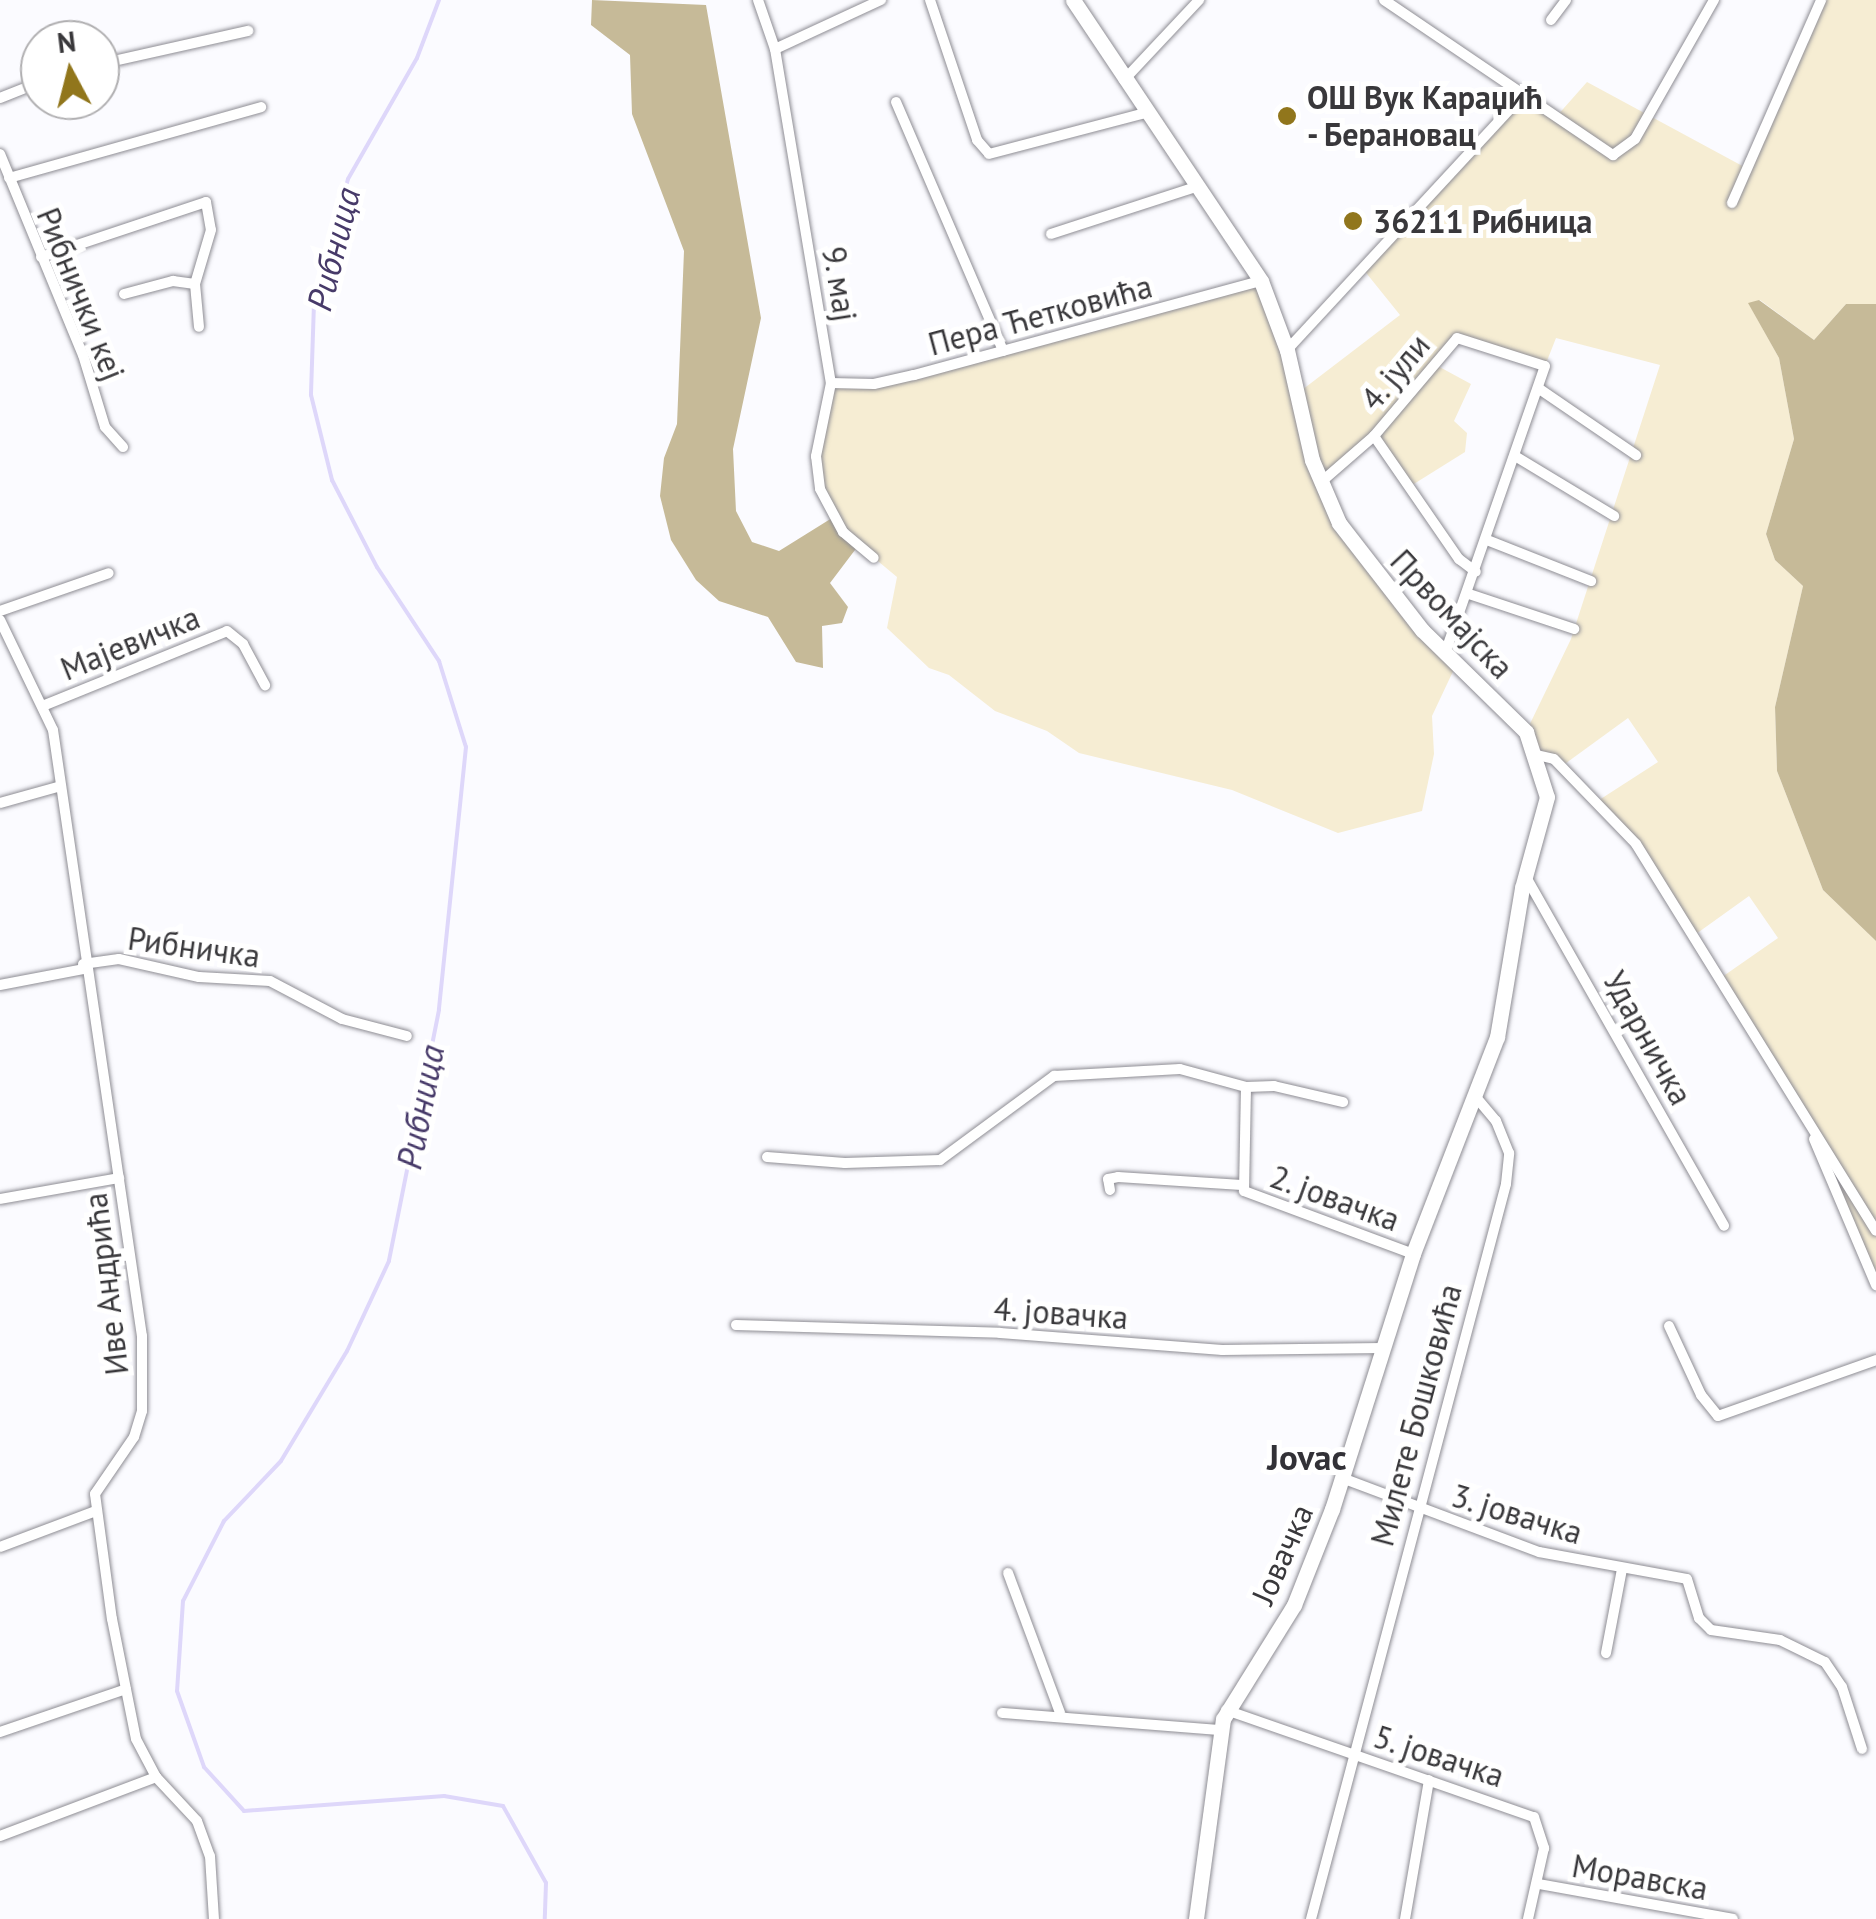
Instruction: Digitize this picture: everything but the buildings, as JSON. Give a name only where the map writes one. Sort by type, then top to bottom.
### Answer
[{"type":"main road","name":"Првомајска","points":[[1074,0],[1123,81],[1261,281],[1288,350],[1320,484],[1356,549],[1445,653],[1518,722],[1537,755],[1547,808],[1526,877],[1497,1038],[1475,1096]]},
{"type":"main road","name":"Јовачка","points":[[1196,1919],[1220,1730],[1226,1710],[1294,1604],[1342,1478],[1414,1254],[1475,1096]]},
{"type":"street","name":"9. мај","points":[[758,0],[775,49],[831,383],[816,456],[820,488],[843,532],[874,558]]},
{"type":"street","points":[[775,49],[880,0]]},
{"type":"street","points":[[930,0],[985,152],[1012,153],[1145,113]]},
{"type":"street","points":[[1123,81],[1199,0]]},
{"type":"street","points":[[1384,0],[1613,154],[1634,139],[1714,0]]},
{"type":"street","points":[[1552,20],[1566,0]]},
{"type":"street","points":[[1732,203],[1820,0]]},
{"type":"street","points":[[120,60],[248,31]]},
{"type":"street","points":[[1288,350],[1523,95]]},
{"type":"street","points":[[896,102],[1003,351]]},
{"type":"street","points":[[9,178],[261,107]]},
{"type":"street","name":"Рибнички кеј","points":[[0,154],[105,427],[124,447]]},
{"type":"street","points":[[1050,234],[1196,186]]},
{"type":"street","points":[[41,257],[206,202],[210,230],[195,284],[199,327]]},
{"type":"street","points":[[124,294],[173,281],[195,284]]},
{"type":"street","name":"Пера Ћетковића","points":[[831,383],[874,384],[1261,281]]},
{"type":"street","name":"4. јули","points":[[1320,484],[1374,436],[1457,338],[1545,366],[1538,388],[1636,454]]},
{"type":"street","points":[[1445,653],[1469,594],[1538,388]]},
{"type":"street","name":"4. јули","points":[[1374,436],[1458,559],[1476,572]]},
{"type":"street","points":[[1515,456],[1614,516]]},
{"type":"street","points":[[1487,540],[1591,581]]},
{"type":"street","points":[[0,611],[109,573]]},
{"type":"street","name":"Првомајска","points":[[1469,594],[1574,630]]},
{"type":"street","name":"Иве Андрића","points":[[0,620],[45,705],[61,786],[145,1378],[134,1436],[100,1484],[96,1511]]},
{"type":"street","name":"Мајевичка","points":[[45,705],[228,631],[243,644],[265,685]]},
{"type":"street","points":[[1537,755],[1554,759],[1636,844],[1876,1230]]},
{"type":"street","points":[[0,803],[61,786]]},
{"type":"street","name":"Ударничка","points":[[1526,877],[1724,1226]]},
{"type":"street","name":"Рибничка","points":[[0,985],[119,959],[200,978],[270,981],[342,1019],[408,1036]]},
{"type":"street","points":[[767,1157],[940,1160],[1062,1074],[1150,1066],[1235,1079],[1246,1087],[1274,1086],[1344,1102]]},
{"type":"street","name":"2. јовачка","points":[[1242,1185],[1246,1087]]},
{"type":"street","name":"Милете Бошковића","points":[[1310,1919],[1350,1754],[1506,1184],[1509,1153],[1496,1121],[1475,1096]]},
{"type":"street","points":[[1802,1110],[1876,1285]]},
{"type":"street","points":[[0,1199],[119,1178]]},
{"type":"street","name":"2. јовачка","points":[[1110,1190],[1108,1180],[1118,1178],[1242,1185],[1253,1196],[1414,1254]]},
{"type":"street","name":"4. јовачка","points":[[736,1325],[1000,1333],[1222,1350],[1383,1348]]},
{"type":"street","points":[[1669,1326],[1718,1416],[1876,1360]]},
{"type":"street","name":"3. јовачка","points":[[1342,1478],[1539,1552],[1688,1580],[1699,1618],[1712,1630],[1780,1640],[1816,1655],[1838,1678],[1862,1748]]},
{"type":"street","points":[[0,1547],[96,1511],[136,1739],[156,1777],[197,1821],[210,1856],[214,1919]]},
{"type":"street","name":"3. јовачка","points":[[1606,1653],[1622,1569]]},
{"type":"street","points":[[1008,1573],[1060,1713]]},
{"type":"street","points":[[0,1732],[126,1689]]},
{"type":"street","name":"5. јовачка","points":[[1226,1710],[1534,1817],[1545,1838],[1539,1884],[1528,1919]]},
{"type":"street","points":[[1002,1713],[1060,1713],[1220,1730]]},
{"type":"street","points":[[0,1836],[156,1777]]},
{"type":"street","points":[[1405,1919],[1430,1780]]},
{"type":"street","name":"Моравска","points":[[1539,1884],[1733,1919]]},
{"type":"shaded area","points":[[592,0],[706,5],[761,318],[733,449],[736,511],[752,542],[779,551],[832,518],[858,546],[830,583],[848,607],[842,623],[822,626],[823,668],[796,662],[768,617],[719,601],[696,580],[671,540],[660,496],[664,458],[677,424],[684,251],[632,114],[630,55],[591,25]]},
{"type":"shaded area","points":[[1820,0],[1876,0],[1876,304],[1846,304],[1814,340],[1760,300],[1749,304],[1779,358],[1794,439],[1766,534],[1775,560],[1803,586],[1775,707],[1777,771],[1823,890],[1876,941],[1876,1285],[1802,1110],[1722,977],[1778,938],[1749,896],[1696,934],[1636,844],[1596,802],[1658,762],[1628,718],[1562,766],[1537,755],[1526,732],[1571,639],[1660,365],[1556,338],[1545,366],[1466,337],[1434,364],[1471,384],[1454,421],[1467,433],[1465,452],[1409,487],[1373,436],[1321,483],[1339,523],[1456,665],[1432,716],[1434,754],[1422,811],[1338,833],[1232,790],[1079,753],[1047,731],[995,711],[949,675],[929,668],[887,628],[897,577],[843,532],[817,472],[831,383],[855,385],[1261,281],[1298,393],[1400,315],[1363,269],[1523,95],[1556,117],[1587,82],[1748,169]]},
{"type":"shaded area","points":[[1759,300],[1814,340],[1846,304],[1876,304],[1876,941],[1823,890],[1777,771],[1775,707],[1803,586],[1775,560],[1766,534],[1794,439],[1779,358],[1748,303]]},
{"type":"waterway","name":"Рибница","points":[[439,0],[417,58],[348,179],[314,303],[311,395],[332,480],[377,567],[439,661],[466,747],[439,1010],[389,1261],[347,1351],[281,1461],[224,1521],[183,1601],[177,1691],[204,1767],[244,1811],[444,1796],[503,1806],[546,1883],[545,1919]]},
{"type":"place","name":"ОШ Вук Караџић - Берановац","points":[[1287,116]]},
{"type":"place","name":"36211 Рибница","points":[[1353,221]]},
{"type":"district","name":"Jovac","points":[[1307,1457]]}]
